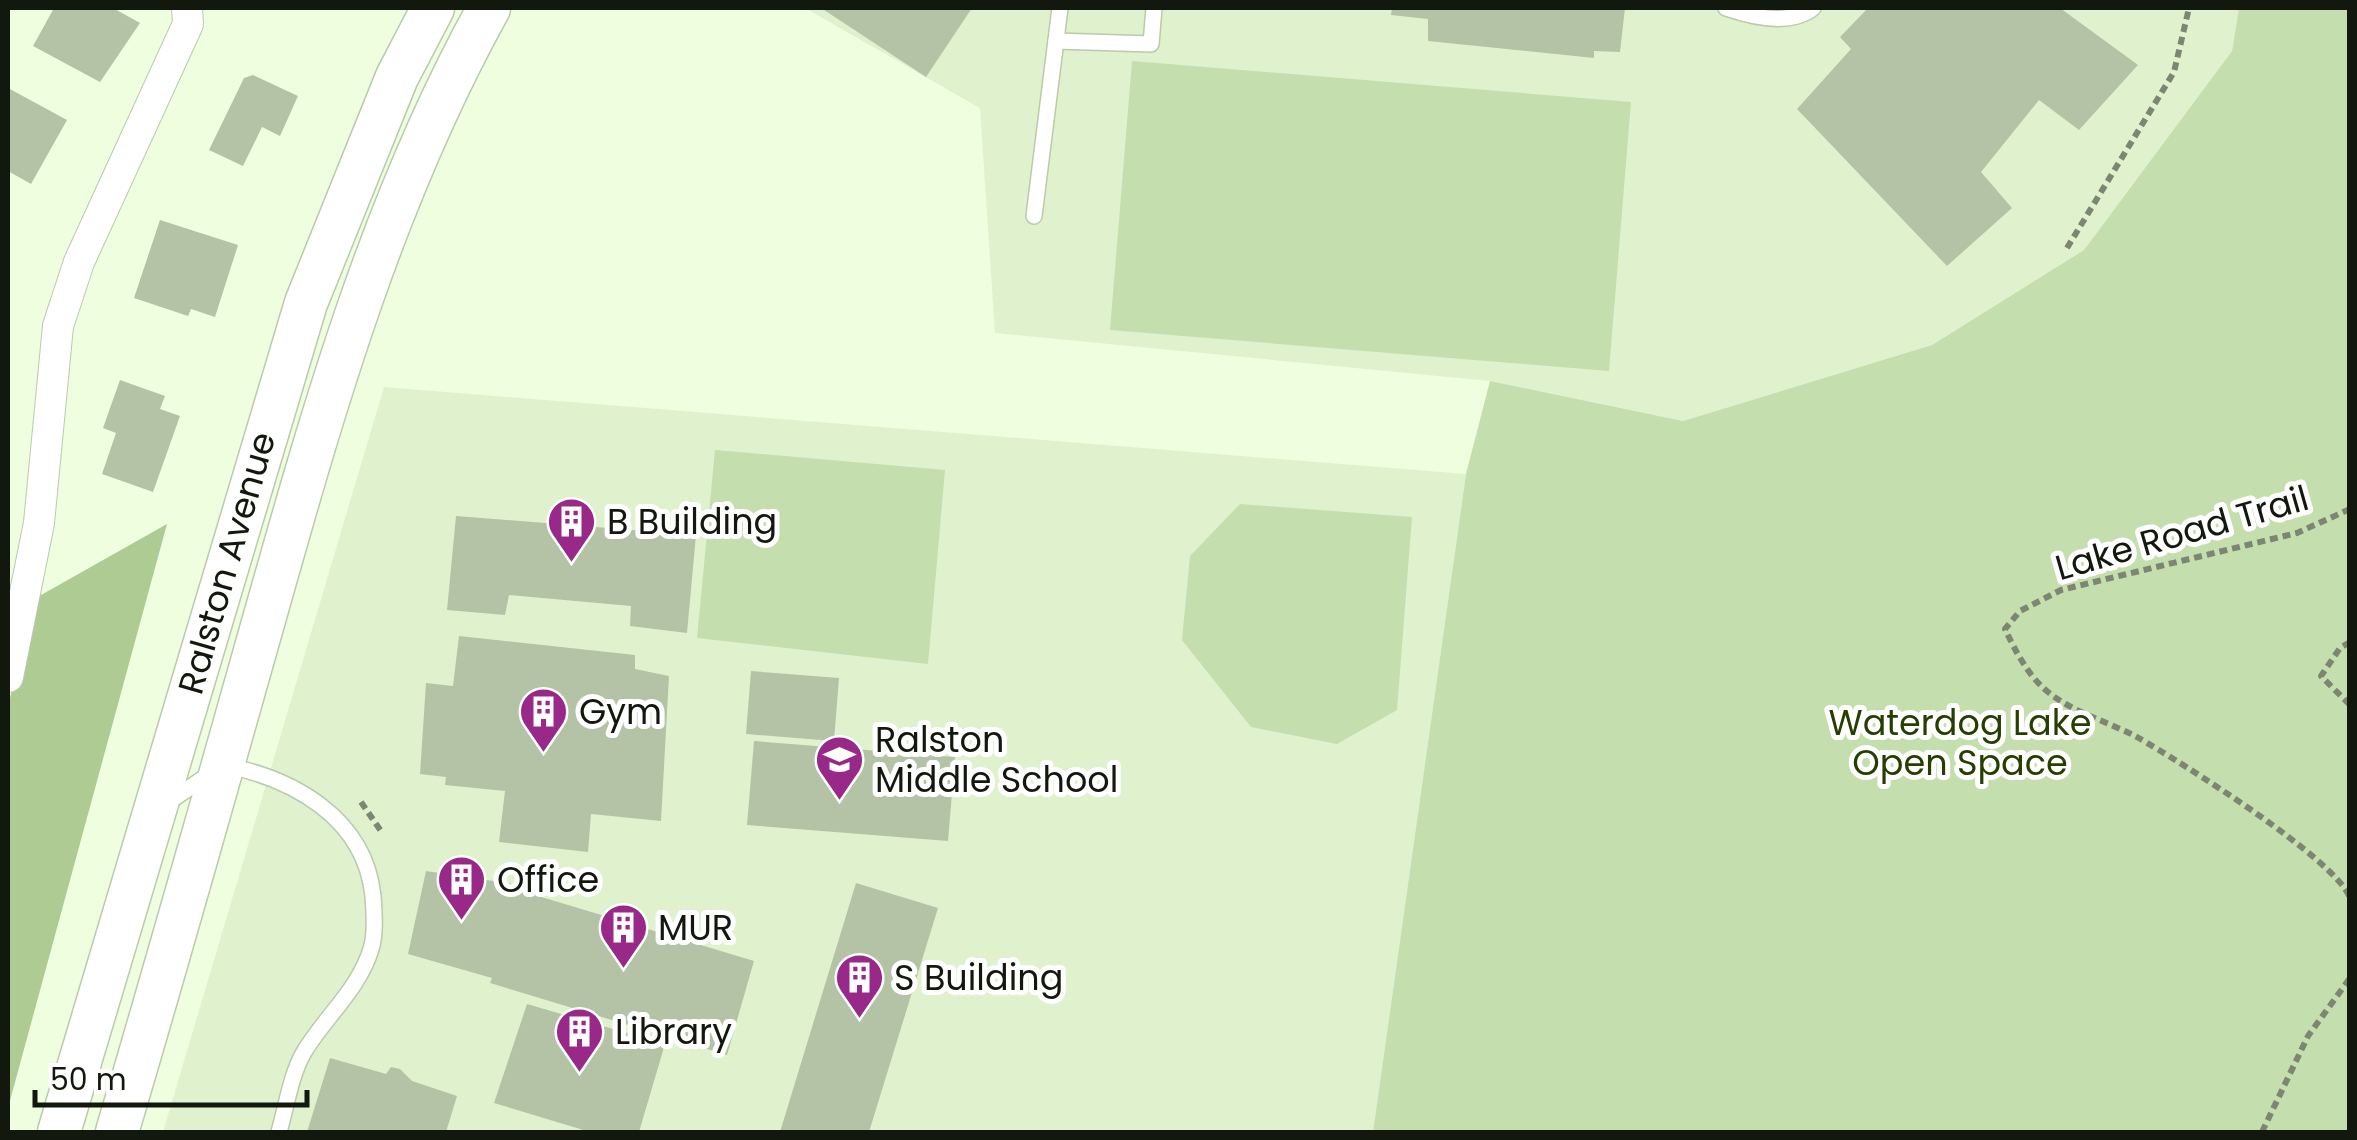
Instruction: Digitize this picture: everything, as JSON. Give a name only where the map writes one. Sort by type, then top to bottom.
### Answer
[{"type":"main road","name":"Ralston Avenue","points":[[59,1132],[306,302],[397,77],[433,8]]},
{"type":"main road","name":"Ralston Avenue","points":[[117,1132],[369,266],[450,78],[488,8]]},
{"type":"street","points":[[8,677],[40,522],[58,326],[79,262],[188,24],[186,8]]},
{"type":"lane","points":[[1034,216],[1060,8]]},
{"type":"lane","points":[[1056,41],[1151,44],[1154,8]]},
{"type":"lane","points":[[1726,8],[1776,19],[1802,16],[1812,8]]},
{"type":"lane","points":[[154,819],[173,797],[222,765],[265,777],[325,808],[354,835],[370,874],[372,948],[354,986],[302,1054],[279,1132]]},
{"type":"path","points":[[2067,248],[2174,72],[2190,8]]},
{"type":"path","name":"Lake Road Trail","points":[[2350,510],[2297,533],[2061,590],[2020,611],[2005,628],[2018,656],[2048,692],[2138,738],[2291,840],[2345,885],[2350,898]]},
{"type":"path","points":[[2350,642],[2340,648],[2321,676],[2350,705]]},
{"type":"path","points":[[2262,1132],[2308,1036],[2350,978]]},
{"type":"shaded area","points":[[805,8],[2239,8],[2232,51],[2084,250],[1932,345],[1683,421],[1490,381],[995,333],[980,108]]},
{"type":"shaded area","name":"Ralston Middle School","points":[[384,387],[1466,474],[1373,1132],[163,1132]]},
{"type":"shaded area","points":[[167,524],[8,1108],[8,706],[34,599]]},
{"type":"green space","name":"Waterdog Lake Open Space","points":[[2239,8],[2349,8],[2349,1132],[1373,1132],[1466,474],[1490,381],[1683,421],[1932,345],[2084,250],[2232,51]]},
{"type":"green space","points":[[1132,61],[1631,102],[1609,371],[1110,330]]},
{"type":"green space","points":[[715,450],[945,470],[928,664],[697,638]]},
{"type":"green space","points":[[1240,504],[1412,517],[1397,710],[1337,744],[1251,727],[1182,640],[1190,556]]},
{"type":"building","points":[[54,8],[113,8],[140,23],[100,82],[33,46]]},
{"type":"building","points":[[821,8],[972,8],[926,77]]},
{"type":"building","points":[[1392,8],[1625,8],[1620,52],[1594,51],[1594,58],[1428,41],[1428,19],[1391,15]]},
{"type":"building","points":[[1868,8],[2060,8],[2138,65],[2079,130],[2039,100],[1981,172],[2012,208],[1947,266],[1797,109],[1851,49],[1840,37]]},
{"type":"building","points":[[253,75],[298,96],[280,136],[262,127],[243,166],[209,150],[244,78]]},
{"type":"building","points":[[8,88],[67,120],[31,184],[8,171]]},
{"type":"building","points":[[160,220],[238,245],[215,317],[191,309],[188,316],[134,298]]},
{"type":"building","points":[[120,380],[165,396],[160,409],[180,416],[153,492],[102,474],[116,433],[103,428]]},
{"type":"building","name":"B Building","points":[[456,516],[696,535],[687,633],[630,626],[631,606],[509,595],[505,615],[447,610]]},
{"type":"building","name":"Gym","points":[[459,636],[635,655],[635,669],[669,676],[661,821],[591,814],[588,852],[499,842],[505,791],[445,785],[446,777],[420,774],[426,683],[453,686]]},
{"type":"building","points":[[751,671],[839,678],[834,741],[746,734]]},
{"type":"building","points":[[754,741],[955,757],[948,841],[747,825]]},
{"type":"building","name":"MUR","points":[[426,871],[527,886],[525,892],[754,961],[727,1055],[408,954]]},
{"type":"building","name":"S Building","points":[[856,883],[938,908],[869,1132],[780,1132]]},
{"type":"building","name":"Library","points":[[527,1004],[665,1044],[639,1132],[590,1132],[494,1103]]},
{"type":"building","points":[[330,1058],[386,1074],[391,1067],[400,1069],[412,1081],[457,1096],[446,1132],[307,1132]]},
{"type":"place","name":"B Building","points":[[572,564]]},
{"type":"place","name":"Gym","points":[[544,754]]},
{"type":"place","name":"Ralston Middle School","points":[[840,802]]},
{"type":"place","name":"Office","points":[[462,922]]},
{"type":"place","name":"MUR","points":[[623,970]]},
{"type":"place","name":"S Building","points":[[859,1020]]},
{"type":"place","name":"Library","points":[[580,1074]]}]
